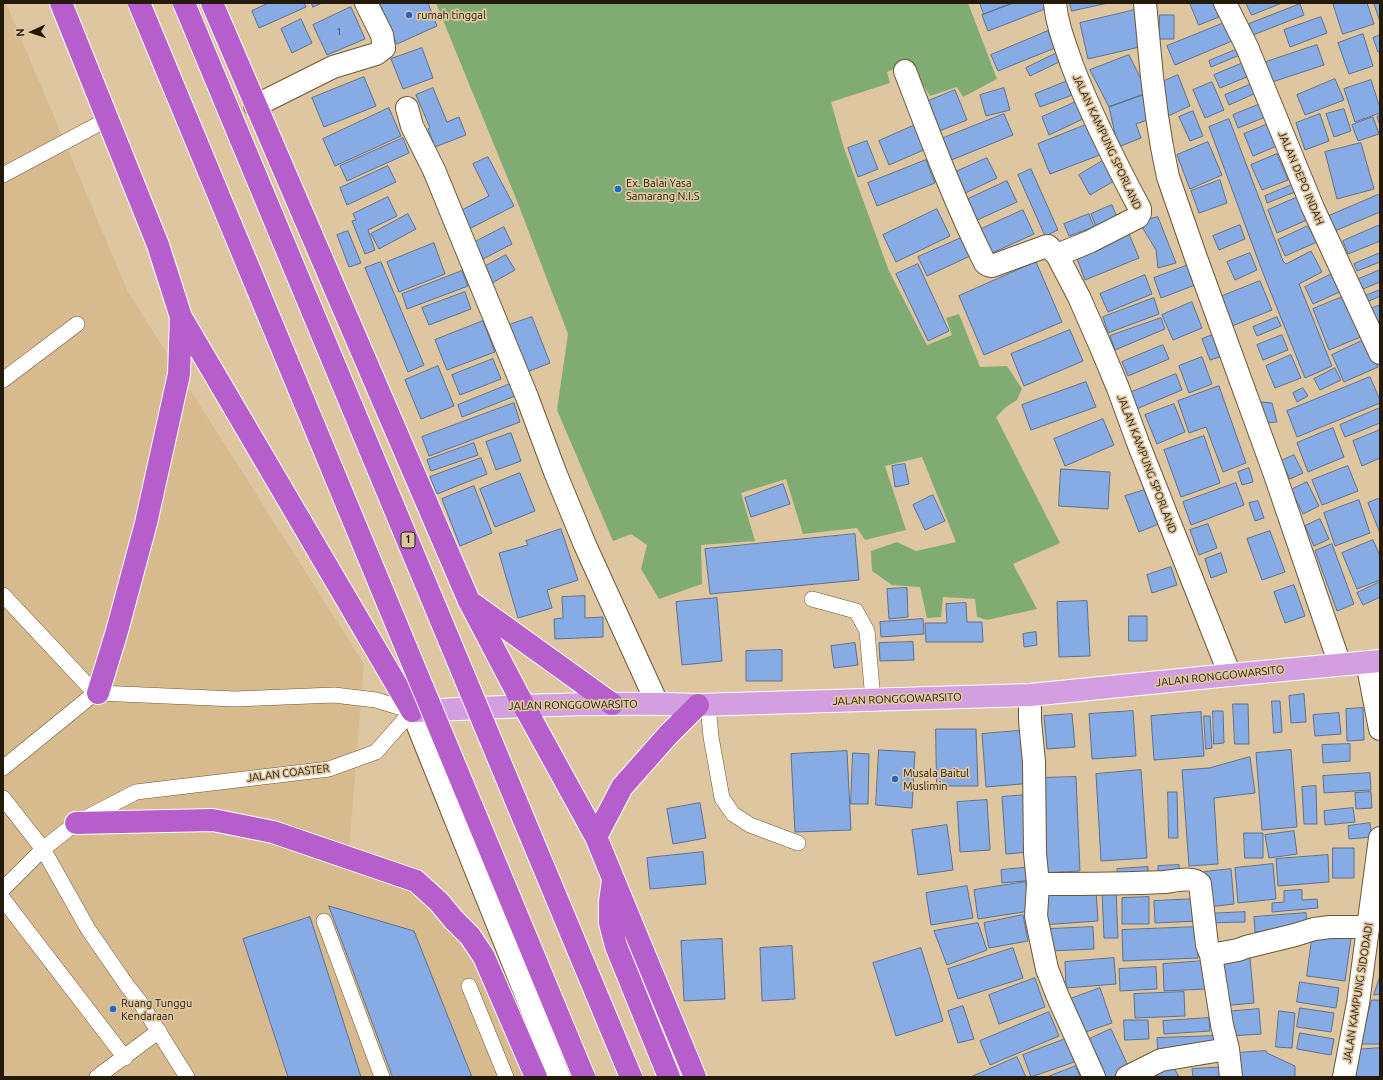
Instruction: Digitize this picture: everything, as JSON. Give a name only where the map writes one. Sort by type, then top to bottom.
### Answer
[{"type":"highway","points":[[61,3],[158,245],[181,317],[412,711]]},
{"type":"highway","points":[[139,3],[584,1077]]},
{"type":"highway","name":"1","points":[[184,3],[632,1077]]},
{"type":"highway","points":[[212,3],[469,601],[524,706],[596,837],[695,1077]]},
{"type":"highway","points":[[96,693],[117,631],[146,523],[179,374],[181,317]]},
{"type":"highway","points":[[469,601],[612,704]]},
{"type":"highway","points":[[596,837],[622,787],[668,735],[703,705]]},
{"type":"highway","points":[[76,823],[212,820],[273,832],[416,881],[439,902],[470,936],[484,956],[536,1077]]},
{"type":"highway","points":[[613,877],[610,902],[610,923],[616,946],[669,1077]]},
{"type":"main road","name":"JALAN RONGGOWARSITO","points":[[412,711],[524,706],[657,703],[703,705],[1030,695],[1374,662]]},
{"type":"street","points":[[255,106],[333,67],[376,54],[384,48],[382,35],[366,3]]},
{"type":"street","name":"JALAN KAMPUNG SPORLAND","points":[[1055,3],[1056,17],[1078,79],[1096,122],[1140,209],[1138,217],[1089,242],[1057,255],[1079,297],[1106,359],[1230,675]]},
{"type":"street","points":[[1145,3],[1157,116],[1168,177],[1274,472],[1340,665]]},
{"type":"street","name":"JALAN DEPO INDAH","points":[[1225,3],[1247,47],[1312,208],[1380,353]]},
{"type":"street","points":[[905,71],[951,190],[985,263],[992,266],[1048,246],[1057,255]]},
{"type":"street","points":[[406,108],[412,126],[434,170],[527,397],[585,545],[657,703]]},
{"type":"street","points":[[1374,662],[1380,729]]},
{"type":"street","points":[[1030,695],[1030,721],[1034,762],[1035,853],[1038,884],[1036,916],[1047,969],[1094,1077]]},
{"type":"street","points":[[412,711],[559,1077]]},
{"type":"street","name":"JALAN KAMPUNG SIDODADI","points":[[1344,1077],[1358,1003],[1380,838]]},
{"type":"street","points":[[1038,884],[1197,881],[1200,884],[1207,945],[1211,955],[1222,1025],[1228,1049],[1231,1077]]},
{"type":"street","points":[[1211,955],[1238,950],[1314,929],[1330,927],[1369,927]]},
{"type":"street","points":[[1127,1077],[1161,1060],[1228,1049]]},
{"type":"lane","points":[[3,175],[108,119]]},
{"type":"lane","points":[[3,380],[77,324]]},
{"type":"lane","points":[[3,595],[96,693]]},
{"type":"lane","points":[[812,600],[856,611],[868,631],[873,700]]},
{"type":"lane","points":[[3,768],[96,693],[235,699],[334,695],[376,700],[412,711]]},
{"type":"lane","points":[[703,705],[711,737],[722,798],[733,814],[750,825],[798,843]]},
{"type":"lane","name":"JALAN COASTER","points":[[3,889],[43,848],[76,823],[136,792],[329,769],[376,752],[412,711]]},
{"type":"lane","points":[[3,798],[43,848],[88,929],[140,1002],[187,1077]]},
{"type":"lane","points":[[3,899],[125,1058]]},
{"type":"lane","points":[[324,921],[382,1077]]},
{"type":"lane","points":[[469,986],[506,1077]]},
{"type":"lane","points":[[97,1077],[159,1032]]},
{"type":"shaded area","points":[[3,3],[6,3],[128,292],[364,664],[348,863],[408,886],[476,949],[530,1077],[3,1077]]},
{"type":"shaded area","points":[[436,3],[968,3],[997,79],[963,97],[957,87],[930,96],[909,63],[887,72],[890,83],[831,102],[844,148],[889,271],[927,345],[952,335],[946,318],[959,314],[980,367],[1007,366],[1022,389],[1017,400],[1006,407],[996,417],[1060,543],[1013,564],[1037,609],[987,620],[977,617],[975,599],[943,597],[941,617],[927,618],[920,587],[892,585],[872,571],[871,551],[897,542],[916,551],[956,542],[922,457],[885,466],[906,530],[865,540],[857,528],[803,534],[786,479],[741,493],[755,541],[701,545],[702,584],[659,599],[641,569],[647,545],[631,534],[613,541],[557,410],[568,334],[517,201]]},
{"type":"building","points":[[269,3],[304,3],[306,7],[259,28],[252,11]]},
{"type":"building","points":[[312,3],[322,3],[313,7]]},
{"type":"building","name":"rumah tinggal","points":[[380,3],[428,3],[437,26],[397,44]]},
{"type":"building","points":[[980,3],[1012,3],[984,14]]},
{"type":"building","points":[[1014,3],[1049,3],[1050,7],[988,31],[982,15]]},
{"type":"building","points":[[1070,3],[1108,3],[1072,11]]},
{"type":"building","points":[[1190,3],[1214,3],[1219,17],[1199,25]]},
{"type":"building","points":[[1246,3],[1282,3],[1252,15]]},
{"type":"building","points":[[1333,3],[1367,3],[1374,24],[1343,34]]},
{"type":"building","points":[[1374,3],[1380,3],[1380,21]]},
{"type":"building","points":[[1300,4],[1304,15],[1253,35],[1249,24]]},
{"type":"building","points":[[351,7],[365,39],[327,55],[313,25]]},
{"type":"building","points":[[1139,9],[1148,45],[1088,59],[1080,23]]},
{"type":"building","points":[[1160,15],[1174,15],[1174,39],[1159,39]]},
{"type":"building","points":[[1321,17],[1327,33],[1290,47],[1284,30]]},
{"type":"building","points":[[301,19],[312,43],[292,53],[281,29]]},
{"type":"building","points":[[1224,23],[1232,41],[1175,65],[1167,46]]},
{"type":"building","points":[[1048,31],[1055,48],[998,71],[991,55]]},
{"type":"building","points":[[1363,34],[1373,66],[1349,74],[1338,43]]},
{"type":"building","points":[[1380,35],[1380,52],[1378,52],[1373,38]]},
{"type":"building","points":[[1317,45],[1324,65],[1266,84],[1260,64]]},
{"type":"building","points":[[422,48],[433,78],[403,89],[391,59]]},
{"type":"building","points":[[1240,48],[1242,54],[1211,67],[1209,61]]},
{"type":"building","points":[[1057,53],[1061,61],[1030,76],[1026,68]]},
{"type":"building","points":[[1129,55],[1148,93],[1109,107],[1090,70]]},
{"type":"building","points":[[1248,61],[1254,74],[1220,88],[1214,75]]},
{"type":"building","points":[[1178,75],[1190,106],[1168,116],[1155,85]]},
{"type":"building","points":[[364,77],[376,106],[324,127],[312,98]]},
{"type":"building","points":[[1335,79],[1344,100],[1305,115],[1297,95]]},
{"type":"building","points":[[1070,80],[1075,94],[1040,107],[1035,94]]},
{"type":"building","points":[[1371,80],[1380,108],[1380,113],[1355,122],[1344,89]]},
{"type":"building","points":[[1212,82],[1224,110],[1205,118],[1193,90]]},
{"type":"building","points":[[1254,83],[1258,92],[1229,105],[1225,95]]},
{"type":"building","points":[[433,88],[447,122],[459,117],[466,135],[435,147],[428,129],[430,128],[416,95]]},
{"type":"building","points":[[1004,88],[1010,110],[986,116],[980,95]]},
{"type":"building","points":[[955,90],[967,120],[937,132],[926,102]]},
{"type":"building","points":[[1148,93],[1153,118],[1136,124],[1141,138],[1118,147],[1109,107]]},
{"type":"building","points":[[1078,101],[1085,118],[1049,135],[1042,117]]},
{"type":"building","points":[[1263,103],[1268,116],[1238,128],[1233,115]]},
{"type":"building","points":[[389,108],[401,136],[335,166],[323,139]]},
{"type":"building","points":[[1344,109],[1351,131],[1334,137],[1326,114]]},
{"type":"building","points":[[1193,111],[1203,136],[1190,141],[1179,117]]},
{"type":"building","points":[[1004,114],[1013,135],[949,161],[941,139]]},
{"type":"building","points":[[1320,114],[1329,141],[1305,150],[1296,123]]},
{"type":"building","points":[[1380,115],[1380,126],[1377,117]]},
{"type":"building","points":[[1373,117],[1379,134],[1358,141],[1352,125]]},
{"type":"building","points":[[1229,119],[1283,261],[1286,264],[1311,251],[1322,272],[1299,284],[1332,366],[1305,378],[1261,268],[1209,127]]},
{"type":"building","points":[[1093,122],[1105,153],[1050,174],[1038,144]]},
{"type":"building","points":[[1268,124],[1277,146],[1253,156],[1244,134]]},
{"type":"building","points":[[915,125],[926,149],[889,165],[879,141]]},
{"type":"building","points":[[403,138],[409,153],[347,181],[340,166]]},
{"type":"building","points":[[867,141],[878,169],[858,177],[848,148]]},
{"type":"building","points":[[1208,142],[1222,175],[1190,189],[1177,155]]},
{"type":"building","points":[[1361,143],[1374,189],[1337,199],[1325,152]]},
{"type":"building","points":[[1277,154],[1288,180],[1262,190],[1251,165]]},
{"type":"building","points":[[488,157],[514,206],[469,229],[460,211],[489,196],[473,164]]},
{"type":"building","points":[[1109,157],[1121,177],[1090,195],[1079,175]]},
{"type":"building","points":[[987,158],[997,178],[961,195],[951,174]]},
{"type":"building","points":[[926,160],[935,183],[877,206],[868,183]]},
{"type":"building","points":[[388,166],[396,182],[347,205],[340,188]]},
{"type":"building","points":[[1031,169],[1058,230],[1045,236],[1018,175]]},
{"type":"building","points":[[1220,180],[1227,203],[1199,213],[1191,191]]},
{"type":"building","points":[[1007,181],[1017,202],[975,221],[966,200]]},
{"type":"building","points":[[1292,185],[1295,192],[1267,203],[1265,196]]},
{"type":"building","points":[[1380,194],[1380,212],[1335,231],[1329,216]]},
{"type":"building","points":[[388,197],[397,216],[368,230],[375,250],[365,254],[352,221],[356,220],[353,214]]},
{"type":"building","points":[[1298,197],[1307,220],[1277,233],[1268,210]]},
{"type":"building","points":[[1112,205],[1118,220],[1097,229],[1091,214]]},
{"type":"building","points":[[937,209],[950,236],[896,262],[883,235]]},
{"type":"building","points":[[1023,210],[1034,234],[990,254],[979,230]]},
{"type":"building","points":[[408,214],[416,229],[379,249],[371,234]]},
{"type":"building","points":[[1089,214],[1094,227],[1069,236],[1064,224]]},
{"type":"building","points":[[1158,217],[1176,263],[1158,268],[1156,250],[1139,222]]},
{"type":"building","points":[[1240,225],[1245,239],[1219,250],[1213,236]]},
{"type":"building","points":[[1380,225],[1380,241],[1348,254],[1343,241]]},
{"type":"building","points":[[1308,226],[1317,242],[1285,256],[1278,240]]},
{"type":"building","points":[[504,227],[512,244],[483,259],[475,242]]},
{"type":"building","points":[[348,231],[361,263],[349,267],[337,235]]},
{"type":"building","points":[[1129,234],[1139,258],[1085,280],[1076,256]]},
{"type":"building","points":[[961,238],[970,256],[927,276],[918,257]]},
{"type":"building","points":[[434,243],[445,274],[399,292],[387,262]]},
{"type":"building","points":[[1250,253],[1257,270],[1235,280],[1227,262]]},
{"type":"building","points":[[1380,253],[1380,262],[1357,271],[1354,264]]},
{"type":"building","points":[[506,255],[515,270],[492,283],[484,267]]},
{"type":"building","points":[[381,262],[424,365],[408,372],[365,268]]},
{"type":"building","points":[[1036,262],[1062,322],[984,355],[959,296]]},
{"type":"building","points":[[1196,262],[1203,282],[1161,298],[1154,278]]},
{"type":"building","points":[[918,264],[949,331],[928,341],[896,274]]},
{"type":"building","points":[[1380,270],[1380,282],[1358,291],[1354,281]]},
{"type":"building","points":[[462,271],[468,286],[407,309],[402,294]]},
{"type":"building","points":[[1336,272],[1344,290],[1313,304],[1305,287]]},
{"type":"building","points":[[1145,275],[1152,294],[1108,312],[1100,294]]},
{"type":"building","points":[[1260,281],[1272,310],[1232,326],[1220,297]]},
{"type":"building","points":[[1380,290],[1380,296],[1363,304],[1360,298]]},
{"type":"building","points":[[465,292],[471,309],[429,325],[422,308]]},
{"type":"building","points":[[1347,295],[1363,336],[1329,350],[1313,309]]},
{"type":"building","points":[[1154,298],[1159,314],[1108,333],[1103,317]]},
{"type":"building","points":[[1192,302],[1202,328],[1173,340],[1162,315]]},
{"type":"building","points":[[1380,305],[1380,322],[1374,324],[1368,310]]},
{"type":"building","points":[[532,317],[550,363],[527,372],[509,325]]},
{"type":"building","points":[[1277,317],[1281,326],[1257,336],[1253,327]]},
{"type":"building","points":[[1161,318],[1165,329],[1115,350],[1110,336]]},
{"type":"building","points":[[483,321],[495,352],[447,370],[435,340]]},
{"type":"building","points":[[1070,330],[1083,361],[1024,386],[1011,354]]},
{"type":"building","points":[[1218,333],[1226,355],[1210,360],[1202,339]]},
{"type":"building","points":[[1282,335],[1288,350],[1263,360],[1257,345]]},
{"type":"building","points":[[1366,339],[1378,367],[1344,382],[1332,355]]},
{"type":"building","points":[[1163,345],[1169,359],[1128,376],[1122,362]]},
{"type":"building","points":[[1291,355],[1301,378],[1275,388],[1266,366]]},
{"type":"building","points":[[1202,357],[1212,384],[1189,393],[1179,366]]},
{"type":"building","points":[[493,359],[501,379],[460,395],[452,375]]},
{"type":"building","points":[[438,366],[454,406],[421,419],[405,380]]},
{"type":"building","points":[[1335,368],[1341,380],[1320,390],[1314,379]]},
{"type":"building","points":[[1176,374],[1182,390],[1134,410],[1127,394]]},
{"type":"building","points":[[1370,377],[1380,403],[1297,437],[1287,411]]},
{"type":"building","points":[[1086,382],[1096,407],[1031,430],[1022,405]]},
{"type":"building","points":[[510,384],[515,396],[462,417],[458,405]]},
{"type":"building","points":[[1219,386],[1246,463],[1223,472],[1206,427],[1189,433],[1178,401]]},
{"type":"building","points":[[1303,388],[1308,396],[1297,402],[1293,393]]},
{"type":"building","points":[[1261,402],[1272,403],[1277,422],[1265,423]]},
{"type":"building","points":[[514,403],[520,422],[429,456],[422,437]]},
{"type":"building","points":[[1174,404],[1185,432],[1157,444],[1145,415]]},
{"type":"building","points":[[1380,408],[1380,423],[1345,437],[1340,425]]},
{"type":"building","points":[[1103,419],[1114,445],[1065,466],[1054,439]]},
{"type":"building","points":[[1333,428],[1344,457],[1308,472],[1297,443]]},
{"type":"building","points":[[1380,430],[1380,458],[1362,466],[1353,441]]},
{"type":"building","points":[[511,433],[521,461],[496,470],[486,442]]},
{"type":"building","points":[[1204,436],[1220,483],[1181,497],[1164,450]]},
{"type":"building","points":[[474,443],[478,455],[431,471],[427,460]]},
{"type":"building","points":[[1294,455],[1303,473],[1290,479],[1281,461]]},
{"type":"building","points":[[481,458],[487,474],[437,494],[430,477]]},
{"type":"building","points":[[905,464],[909,484],[895,487],[892,466]]},
{"type":"building","points":[[1348,466],[1358,491],[1322,505],[1312,480]]},
{"type":"building","points":[[1249,468],[1253,482],[1242,485],[1238,472]]},
{"type":"building","points":[[1061,469],[1110,472],[1108,509],[1059,506]]},
{"type":"building","points":[[520,473],[535,511],[495,527],[480,489]]},
{"type":"building","points":[[1307,482],[1319,506],[1303,514],[1291,490]]},
{"type":"building","points":[[1236,483],[1244,505],[1191,525],[1183,502]]},
{"type":"building","points":[[783,484],[790,504],[751,517],[745,498]]},
{"type":"building","points":[[474,486],[492,533],[460,546],[442,499]]},
{"type":"building","points":[[1148,489],[1161,523],[1139,532],[1125,496]]},
{"type":"building","points":[[933,495],[945,521],[925,530],[913,505]]},
{"type":"building","points":[[1380,498],[1380,533],[1368,503]]},
{"type":"building","points":[[1359,500],[1370,533],[1335,546],[1324,513]]},
{"type":"building","points":[[1258,501],[1264,518],[1255,521],[1249,503]]},
{"type":"building","points":[[1320,519],[1329,539],[1314,546],[1305,526]]},
{"type":"building","points":[[1208,524],[1217,548],[1199,555],[1190,530]]},
{"type":"building","points":[[561,529],[578,580],[547,590],[552,608],[518,618],[499,553],[528,545],[526,541]]},
{"type":"building","points":[[1270,531],[1285,572],[1262,580],[1247,539]]},
{"type":"building","points":[[855,534],[859,580],[710,594],[705,549]]},
{"type":"building","points":[[1373,540],[1380,556],[1380,580],[1357,589],[1342,553]]},
{"type":"building","points":[[1332,544],[1354,604],[1337,611],[1315,551]]},
{"type":"building","points":[[1221,553],[1227,572],[1211,578],[1205,559]]},
{"type":"building","points":[[1171,567],[1177,585],[1152,593],[1147,575]]},
{"type":"building","points":[[1380,582],[1380,597],[1363,605],[1357,593]]},
{"type":"building","points":[[1294,585],[1305,616],[1285,623],[1274,592]]},
{"type":"building","points":[[907,588],[908,617],[889,619],[887,589]]},
{"type":"building","points":[[585,596],[585,618],[603,617],[603,637],[555,639],[554,619],[563,618],[562,597]]},
{"type":"building","points":[[717,598],[722,661],[682,665],[676,602]]},
{"type":"building","points":[[1087,601],[1090,656],[1059,657],[1057,602]]},
{"type":"building","points":[[966,603],[967,622],[982,622],[983,642],[926,642],[925,623],[947,623],[946,604]]},
{"type":"building","points":[[1129,616],[1147,616],[1147,641],[1129,641]]},
{"type":"building","points":[[923,619],[924,634],[881,637],[880,622]]},
{"type":"building","points":[[1036,632],[1037,645],[1024,647],[1023,634]]},
{"type":"building","points":[[913,642],[914,660],[880,661],[879,643]]},
{"type":"building","points":[[855,643],[858,665],[834,668],[831,646]]},
{"type":"building","points":[[782,650],[782,681],[746,681],[746,651]]},
{"type":"building","points":[[1304,694],[1306,722],[1291,723],[1289,696]]},
{"type":"building","points":[[1272,701],[1280,701],[1282,732],[1274,733]]},
{"type":"building","points":[[1233,704],[1248,704],[1249,744],[1235,744]]},
{"type":"building","points":[[1363,708],[1364,740],[1347,741],[1346,709]]},
{"type":"building","points":[[1133,711],[1136,756],[1092,759],[1089,714]]},
{"type":"building","points":[[1213,711],[1223,711],[1224,743],[1214,744]]},
{"type":"building","points":[[1201,712],[1204,756],[1154,760],[1151,716]]},
{"type":"building","points":[[1339,713],[1341,734],[1315,736],[1313,715]]},
{"type":"building","points":[[1072,714],[1075,747],[1047,749],[1044,716]]},
{"type":"building","points":[[1204,716],[1210,716],[1212,748],[1206,749]]},
{"type":"building","points":[[936,729],[976,729],[978,786],[937,786]]},
{"type":"building","points":[[1029,730],[1033,783],[986,787],[982,734]]},
{"type":"building","points":[[1350,744],[1350,761],[1323,763],[1322,745]]},
{"type":"building","name":"Musala Baitul Muslimin","points":[[879,750],[915,752],[912,808],[876,805]]},
{"type":"building","points":[[1291,750],[1297,827],[1262,830],[1256,753]]},
{"type":"building","points":[[847,751],[851,830],[795,832],[791,754]]},
{"type":"building","points":[[853,753],[869,754],[868,804],[851,804]]},
{"type":"building","points":[[1250,757],[1255,793],[1214,798],[1218,864],[1189,866],[1182,770],[1209,768]]},
{"type":"building","points":[[1141,770],[1147,858],[1101,861],[1096,774]]},
{"type":"building","points":[[1370,773],[1371,790],[1324,793],[1323,776]]},
{"type":"building","points":[[1076,777],[1080,871],[1041,873],[1037,778]]},
{"type":"building","points":[[1316,786],[1317,824],[1304,824],[1302,787]]},
{"type":"building","points":[[1168,792],[1177,792],[1178,838],[1169,838]]},
{"type":"building","points":[[1371,792],[1372,808],[1356,809],[1355,793]]},
{"type":"building","points":[[1026,795],[1030,852],[1006,854],[1002,797]]},
{"type":"building","points":[[987,800],[990,850],[960,852],[957,802]]},
{"type":"building","points":[[700,803],[706,838],[673,844],[667,809]]},
{"type":"building","points":[[1353,808],[1355,822],[1325,825],[1324,811]]},
{"type":"building","points":[[1370,823],[1372,837],[1349,839],[1348,826]]},
{"type":"building","points":[[947,825],[953,870],[918,875],[912,830]]},
{"type":"building","points":[[1294,831],[1297,854],[1269,858],[1265,835]]},
{"type":"building","points":[[1244,833],[1263,833],[1263,858],[1245,858]]},
{"type":"building","points":[[1333,848],[1354,848],[1354,878],[1333,878]]},
{"type":"building","points":[[703,852],[706,884],[650,889],[647,858]]},
{"type":"building","points":[[1328,855],[1329,882],[1278,886],[1276,859]]},
{"type":"building","points":[[1273,864],[1276,899],[1238,903],[1235,868]]},
{"type":"building","points":[[1179,865],[1180,875],[1158,876],[1158,866]]},
{"type":"building","points":[[1033,867],[1035,880],[1002,883],[1001,870]]},
{"type":"building","points":[[1148,867],[1148,878],[1118,879],[1117,869]]},
{"type":"building","points":[[1231,869],[1234,904],[1208,907],[1204,872]]},
{"type":"building","points":[[1026,882],[1030,911],[978,919],[974,890]]},
{"type":"building","points":[[967,886],[973,918],[931,925],[926,893]]},
{"type":"building","points":[[1116,889],[1118,938],[1104,938],[1102,890]]},
{"type":"building","points":[[1096,890],[1098,921],[1041,925],[1038,894]]},
{"type":"building","points":[[1302,890],[1302,900],[1317,899],[1318,908],[1272,912],[1272,903],[1284,902],[1284,891]]},
{"type":"building","points":[[1149,897],[1149,924],[1122,924],[1122,898]]},
{"type":"building","points":[[1197,899],[1198,921],[1155,923],[1154,901]]},
{"type":"building","points":[[329,906],[414,931],[472,1077],[393,1077]]},
{"type":"building","points":[[1245,912],[1245,922],[1206,923],[1206,914]]},
{"type":"building","points":[[1306,913],[1307,928],[1255,932],[1254,917]]},
{"type":"building","points":[[1023,915],[1028,941],[989,948],[984,923]]},
{"type":"building","points":[[310,917],[361,1077],[288,1077],[243,939]]},
{"type":"building","points":[[978,923],[987,950],[947,965],[934,931]]},
{"type":"building","points":[[1093,927],[1094,949],[1050,951],[1050,929]]},
{"type":"building","points":[[1197,927],[1198,958],[1123,961],[1122,930]]},
{"type":"building","points":[[1313,932],[1351,938],[1345,981],[1307,976]]},
{"type":"building","points":[[722,939],[725,999],[684,1001],[681,941]]},
{"type":"building","points":[[792,946],[795,999],[762,1001],[760,948]]},
{"type":"building","points":[[921,948],[943,1021],[896,1036],[873,963]]},
{"type":"building","points":[[1013,948],[1023,978],[958,999],[948,969]]},
{"type":"building","points":[[1114,958],[1116,984],[1066,988],[1065,962]]},
{"type":"building","points":[[1250,958],[1254,1003],[1221,1006],[1218,961]]},
{"type":"building","points":[[1204,961],[1206,989],[1164,991],[1163,964]]},
{"type":"building","points":[[1156,967],[1157,989],[1120,991],[1119,969]]},
{"type":"building","points":[[1380,976],[1380,994],[1374,995]]},
{"type":"building","points":[[1035,978],[1045,1007],[999,1024],[989,995]]},
{"type":"building","points":[[1300,982],[1339,988],[1336,1008],[1297,1002]]},
{"type":"building","points":[[1100,988],[1112,1023],[1077,1035],[1065,1001]]},
{"type":"building","points":[[1184,992],[1185,1016],[1135,1018],[1134,994]]},
{"type":"building","points":[[1372,1000],[1380,1000],[1380,1044],[1360,1044]]},
{"type":"building","points":[[963,1006],[974,1039],[958,1043],[948,1011]]},
{"type":"building","points":[[1300,1008],[1334,1013],[1331,1032],[1297,1027]]},
{"type":"building","points":[[1259,1009],[1261,1034],[1229,1036],[1224,1012]]},
{"type":"building","points":[[1279,1011],[1295,1013],[1292,1048],[1276,1047]]},
{"type":"building","points":[[1049,1012],[1059,1036],[990,1065],[980,1041]]},
{"type":"building","points":[[1209,1018],[1210,1031],[1164,1034],[1163,1021]]},
{"type":"building","points":[[1124,1020],[1148,1020],[1149,1039],[1125,1040]]},
{"type":"building","points":[[1111,1029],[1130,1070],[1115,1077],[1099,1077],[1083,1042]]},
{"type":"building","points":[[1300,1033],[1334,1039],[1331,1055],[1297,1049]]},
{"type":"building","points":[[1214,1036],[1212,1050],[1158,1055],[1157,1038]]},
{"type":"building","points":[[1068,1038],[1077,1061],[1031,1077],[1023,1055]]},
{"type":"building","points":[[1380,1048],[1380,1077],[1356,1077],[1355,1050]]},
{"type":"building","points":[[1266,1051],[1267,1053],[1295,1066],[1295,1077],[1238,1077],[1236,1053]]},
{"type":"building","points":[[1017,1057],[1026,1077],[971,1077]]},
{"type":"building","points":[[1170,1060],[1179,1077],[1139,1077]]},
{"type":"building","points":[[1076,1066],[1080,1077],[1047,1077]]},
{"type":"building","points":[[1229,1067],[1230,1077],[1193,1077],[1192,1069]]},
{"type":"place","name":"rumah tinggal","points":[[409,15]]},
{"type":"place","name":"Ex. Balai Yasa Samarang N.I.S","points":[[618,189]]},
{"type":"place","name":"Musala Baitul Muslimin","points":[[895,779]]},
{"type":"place","name":"Ruang Tunggu Kendaraan","points":[[113,1009]]}]
